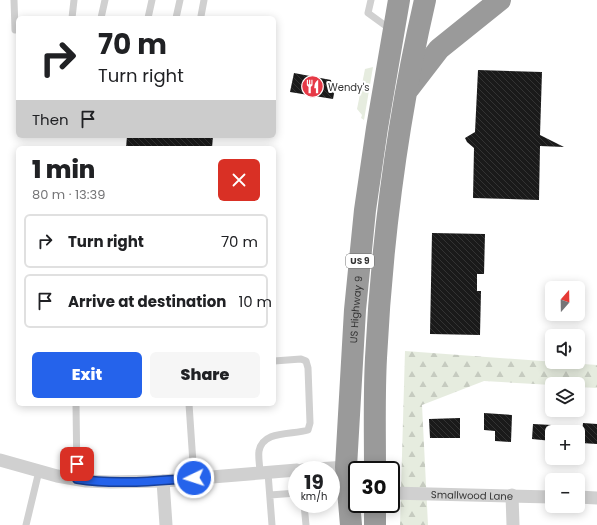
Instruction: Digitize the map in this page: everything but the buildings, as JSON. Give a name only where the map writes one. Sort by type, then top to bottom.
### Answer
[{"type":"highway","name":"US Highway 9","points":[[351,525],[346,467],[356,310],[365,210],[377,128],[399,0]]},
{"type":"highway","name":"US 9","points":[[375,461],[376,359],[380,296],[389,206],[406,92],[425,0]]},
{"type":"highway","points":[[406,92],[439,49],[500,0]]},
{"type":"highway","points":[[375,513],[375,525]]},
{"type":"street","points":[[0,460],[39,471],[77,479],[110,482],[163,480],[288,471]]},
{"type":"street","points":[[340,467],[346,467]]},
{"type":"street","points":[[163,480],[166,525]]},
{"type":"street","name":"Smallwood Lane","points":[[400,493],[545,496]]},
{"type":"street","points":[[512,495],[513,525]]},
{"type":"street","points":[[585,497],[597,498]]},
{"type":"lane","points":[[14,0],[15,30]]},
{"type":"lane","points":[[72,16],[74,0]]},
{"type":"lane","points":[[101,16],[105,0]]},
{"type":"lane","points":[[148,16],[152,0]]},
{"type":"lane","points":[[176,16],[180,0]]},
{"type":"lane","points":[[201,16],[204,0]]},
{"type":"lane","points":[[370,0],[368,13],[394,31]]},
{"type":"lane","points":[[272,525],[270,495],[259,451],[262,443],[269,436],[299,433],[308,430],[310,423],[308,368],[306,361],[301,359],[276,361]]},
{"type":"lane","points":[[76,406],[77,479]]},
{"type":"lane","points":[[189,406],[194,478]]},
{"type":"lane","points":[[26,525],[39,471]]},
{"type":"lane","points":[[270,495],[288,494]]},
{"type":"lane","points":[[305,513],[306,525]]},
{"type":"green space","points":[[373,67],[364,120],[361,118],[362,115],[357,109],[365,69]]},
{"type":"green space","points":[[405,351],[545,361],[545,369],[585,369],[585,364],[597,365],[597,388],[585,387],[585,377],[545,377],[545,385],[484,381],[422,405],[428,525],[400,525]]},
{"type":"place","name":"Wendy's","points":[[313,87]]},
{"type":"route","points":[[77,464],[77,479],[86,481],[110,482],[194,478]]}]
